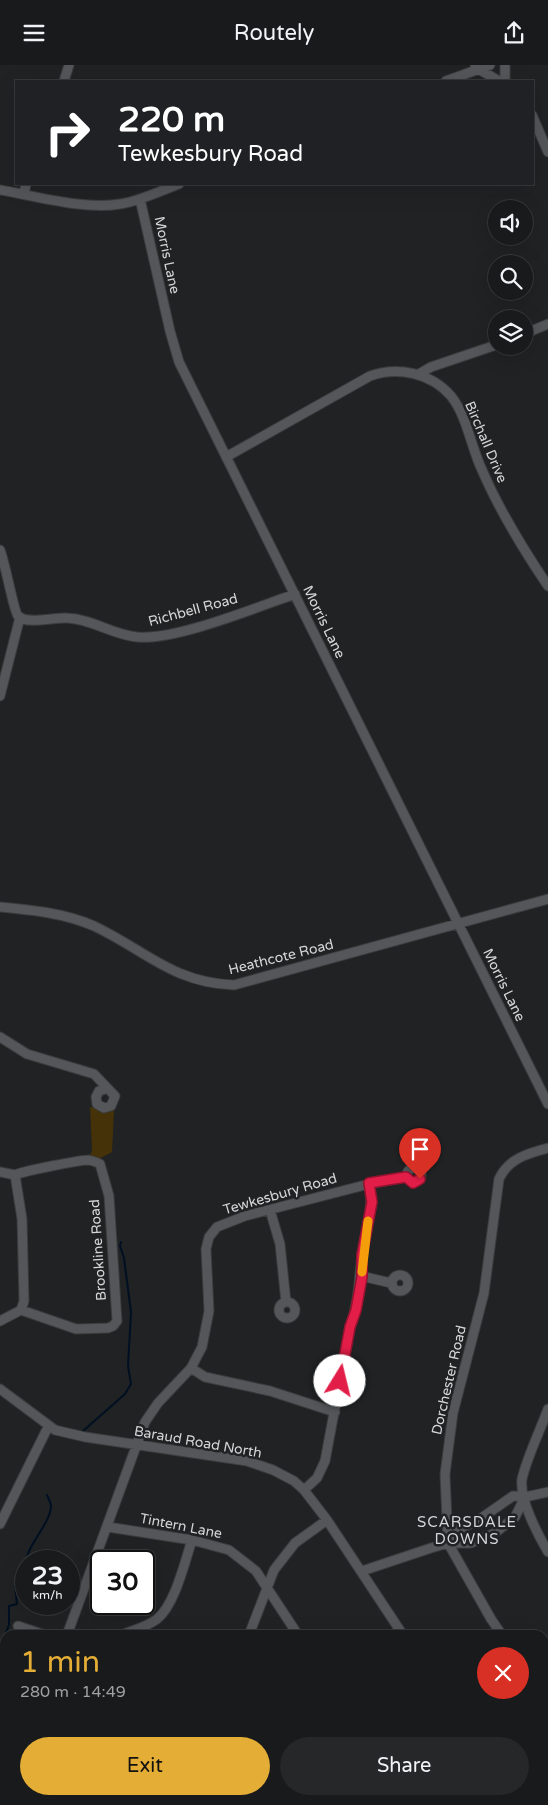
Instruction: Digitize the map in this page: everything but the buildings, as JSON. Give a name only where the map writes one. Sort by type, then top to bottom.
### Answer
[{"type":"street","points":[[64,80],[69,65]]},
{"type":"street","points":[[448,80],[475,67],[490,65]]},
{"type":"street","points":[[505,65],[505,80]]},
{"type":"street","points":[[475,67],[497,80]]},
{"type":"street","points":[[534,120],[548,152]]},
{"type":"street","points":[[24,195],[26,185]]},
{"type":"street","points":[[0,190],[101,205],[118,205],[176,185]]},
{"type":"street","name":"Morris Lane","points":[[140,199],[175,351],[548,1104]]},
{"type":"street","points":[[533,330],[548,323]]},
{"type":"street","points":[[419,375],[431,367],[488,348]]},
{"type":"street","name":"Birchall Drive","points":[[226,457],[315,409],[370,376],[391,371],[419,375],[444,390],[454,401],[481,469],[501,512],[548,586]]},
{"type":"street","points":[[0,550],[8,575],[15,611],[20,617],[0,696]]},
{"type":"street","name":"Richbell Road","points":[[20,617],[28,620],[77,619],[97,623],[130,636],[144,637],[187,629],[295,594]]},
{"type":"street","name":"Heathcote Road","points":[[0,907],[50,913],[77,920],[95,927],[167,969],[200,982],[234,985],[548,899]]},
{"type":"street","points":[[0,1037],[27,1053],[94,1075],[103,1083],[105,1089]]},
{"type":"street","name":"Dorchester Road","points":[[499,1630],[448,1543],[445,1474],[450,1427],[484,1293],[498,1185],[501,1175],[510,1164],[521,1157],[548,1148]]},
{"type":"street","name":"Brookline Road","points":[[15,1175],[25,1170],[48,1169],[89,1161],[100,1164],[109,1196],[117,1321],[115,1325],[108,1328],[76,1329],[21,1310]]},
{"type":"street","points":[[0,1172],[15,1175],[22,1219],[24,1301],[21,1310],[0,1321]]},
{"type":"street","name":"Tewkesbury Road","points":[[69,1630],[145,1422],[152,1409],[192,1368],[202,1347],[208,1324],[206,1249],[209,1237],[224,1223],[369,1183],[406,1177]]},
{"type":"street","points":[[304,1490],[317,1477],[325,1461],[350,1327],[356,1310],[362,1277],[362,1255],[372,1202],[369,1183]]},
{"type":"street","points":[[270,1210],[282,1254],[286,1302]]},
{"type":"street","points":[[362,1277],[392,1283]]},
{"type":"street","points":[[192,1368],[205,1377],[270,1391],[335,1412]]},
{"type":"street","name":"Baraud Road North","points":[[0,1389],[48,1427],[70,1435],[247,1461],[274,1470],[304,1490],[362,1571],[400,1630]]},
{"type":"street","points":[[548,1409],[522,1481],[534,1530],[548,1552]]},
{"type":"street","points":[[540,1432],[548,1423]]},
{"type":"street","points":[[0,1524],[48,1427]]},
{"type":"street","points":[[448,1543],[458,1530],[480,1519],[512,1496],[525,1497],[548,1492]]},
{"type":"street","points":[[362,1571],[448,1543],[471,1543],[495,1533],[515,1517],[525,1497]]},
{"type":"street","points":[[251,1630],[266,1586],[274,1570],[295,1543],[327,1520]]},
{"type":"street","name":"Tintern Lane","points":[[108,1527],[220,1546],[238,1555],[256,1571],[295,1630]]},
{"type":"street","points":[[135,1630],[149,1625],[163,1613],[170,1603],[192,1540]]},
{"type":"street","points":[[18,1626],[30,1630]]},
{"type":"shaded area","points":[[90,1107],[114,1111],[112,1152],[99,1159],[90,1156],[92,1150]]},
{"type":"waterway","points":[[83,1431],[125,1394],[131,1384],[128,1366],[131,1312],[124,1258],[120,1246],[121,1242]]},
{"type":"waterway","points":[[30,1550],[50,1513],[51,1505],[47,1495]]},
{"type":"waterway","points":[[7,1630],[9,1625],[9,1606],[15,1604]]},
{"type":"slow traffic","points":[[362,1272],[362,1255],[368,1221]]},
{"type":"district","name":"SCARSDALE DOWNS","points":[[467,1530]]},
{"type":"route","points":[[340,1381],[362,1277],[362,1255],[372,1202],[369,1183],[400,1177],[406,1177],[408,1181],[413,1183],[420,1179]]}]
